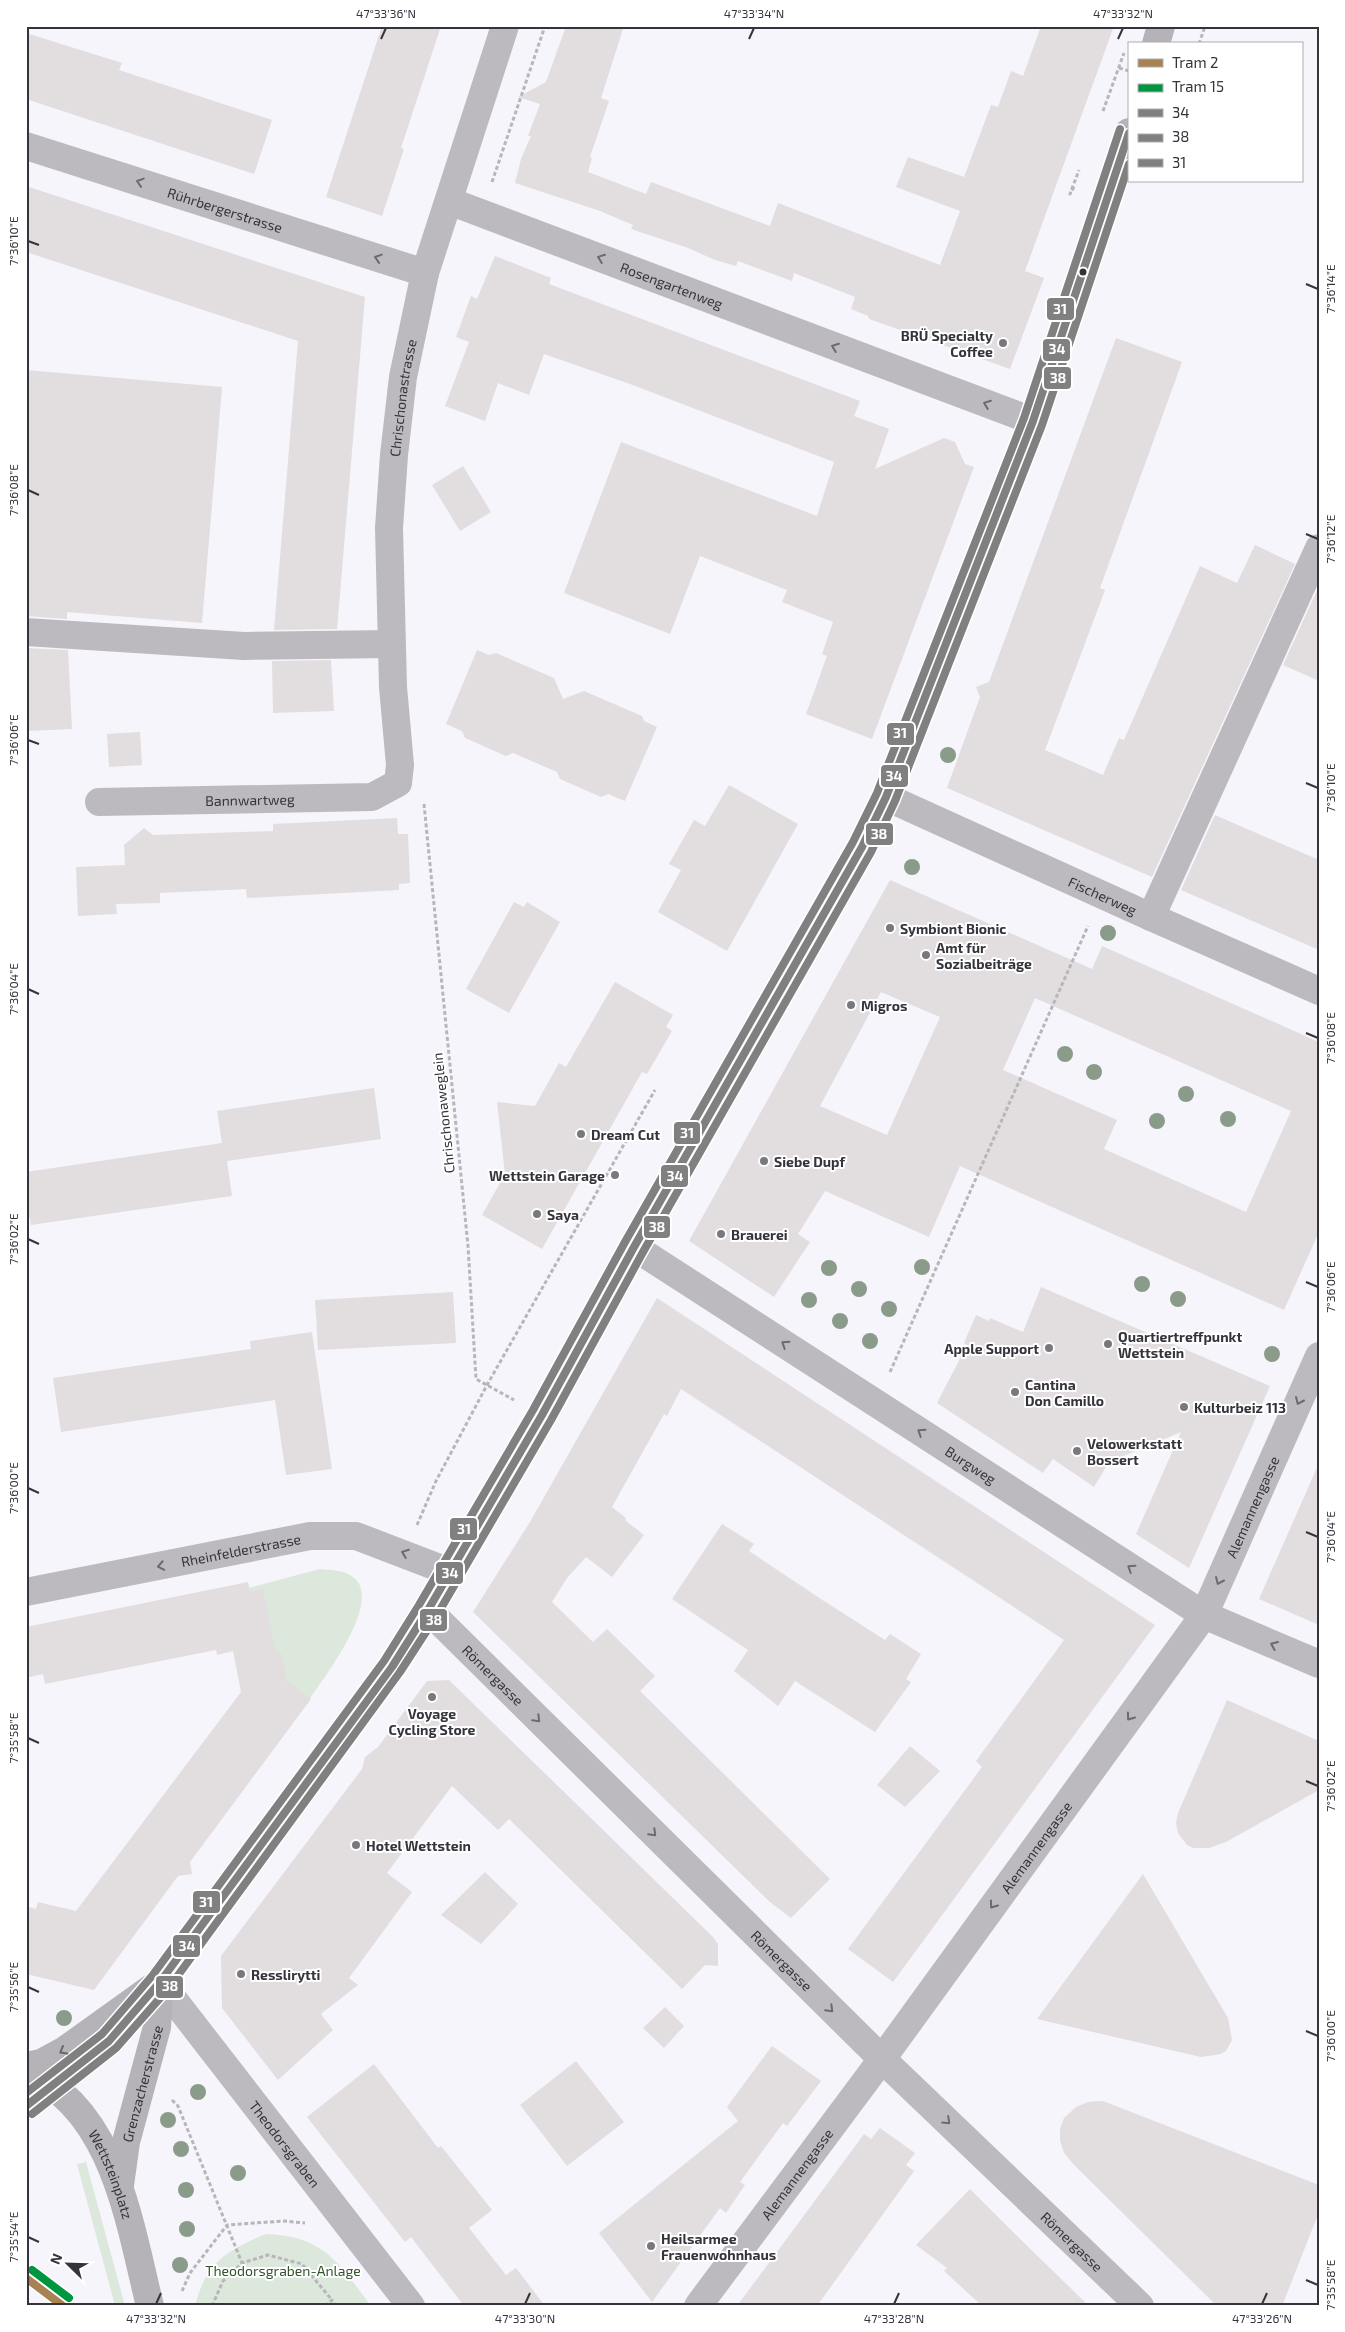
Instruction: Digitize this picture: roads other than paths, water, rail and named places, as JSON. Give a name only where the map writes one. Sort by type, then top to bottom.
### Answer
[{"type":"main road","points":[[1157,42],[1161,26]]},
{"type":"main road","points":[[26,2066],[41,2062],[65,2050],[160,1982],[392,1667],[428,1610],[542,1415],[634,1247],[862,847],[886,797],[1033,421],[1128,135]]},
{"type":"main road","name":"Grenzacherstrasse","points":[[120,2184],[126,2142],[157,2027],[160,1982]]},
{"type":"main road","name":"Wettsteinplatz","points":[[26,2072],[52,2085],[81,2113],[120,2184],[150,2306]]},
{"type":"street","name":"Chrischonastrasse","points":[[398,783],[400,765],[391,644],[389,528],[394,455],[403,377],[425,272],[505,26]]},
{"type":"street","name":"Rührbergerstrasse","points":[[26,146],[425,272]]},
{"type":"street","name":"Rosengartenweg","points":[[449,201],[1033,421]]},
{"type":"street","points":[[1150,918],[1319,548]]},
{"type":"street","points":[[26,632],[244,646],[391,644]]},
{"type":"street","name":"Bannwartweg","points":[[99,802],[372,797],[398,783]]},
{"type":"street","name":"Fischerweg","points":[[886,797],[1150,918],[1319,991]]},
{"type":"street","name":"Burgweg","points":[[634,1247],[1204,1615],[1319,1664]]},
{"type":"street","name":"Alemannengasse","points":[[698,2306],[882,2059],[1204,1615],[1319,1356]]},
{"type":"street","name":"Rheinfelderstrasse","points":[[26,1592],[310,1536],[356,1536],[450,1572]]},
{"type":"street","name":"Römergasse","points":[[428,1610],[882,2059],[1140,2306]]},
{"type":"street","points":[[26,2106],[109,2041],[160,1982]]},
{"type":"street","name":"Theodorsgraben","points":[[160,1982],[410,2306]]},
{"type":"tram line","name":"15","points":[[32,2270],[69,2298]]},
{"type":"tram line","name":"2","points":[[26,2278],[63,2306]]},
{"type":"place","name":"BRÜ Specialty Coffee","points":[[1003,343]]},
{"type":"place","name":"Symbiont Bionic","points":[[890,928]]},
{"type":"place","name":"Amt für Sozialbeiträge","points":[[926,955]]},
{"type":"place","name":"Migros","points":[[851,1005]]},
{"type":"place","name":"Dream Cut","points":[[581,1134]]},
{"type":"place","name":"Siebe Dupf","points":[[764,1161]]},
{"type":"place","name":"Wettstein Garage","points":[[615,1175]]},
{"type":"place","name":"Saya","points":[[537,1214]]},
{"type":"place","name":"Brauerei","points":[[721,1234]]},
{"type":"place","name":"Quartiertreffpunkt Wettstein","points":[[1108,1344]]},
{"type":"place","name":"Apple Support","points":[[1049,1348]]},
{"type":"place","name":"Cantina Don Camillo","points":[[1015,1392]]},
{"type":"place","name":"Kulturbeiz 113","points":[[1184,1407]]},
{"type":"place","name":"Velowerkstatt Bossert","points":[[1077,1451]]},
{"type":"place","name":"Voyage Cycling Store","points":[[432,1697]]},
{"type":"place","name":"Hotel Wettstein","points":[[356,1845]]},
{"type":"place","name":"Resslirytti","points":[[241,1974]]},
{"type":"place","name":"Heilsarmee Frauenwohnhaus","points":[[651,2246]]},
{"type":"park label","name":"Theodorsgraben-Anlage","points":[[283,2270]]}]
